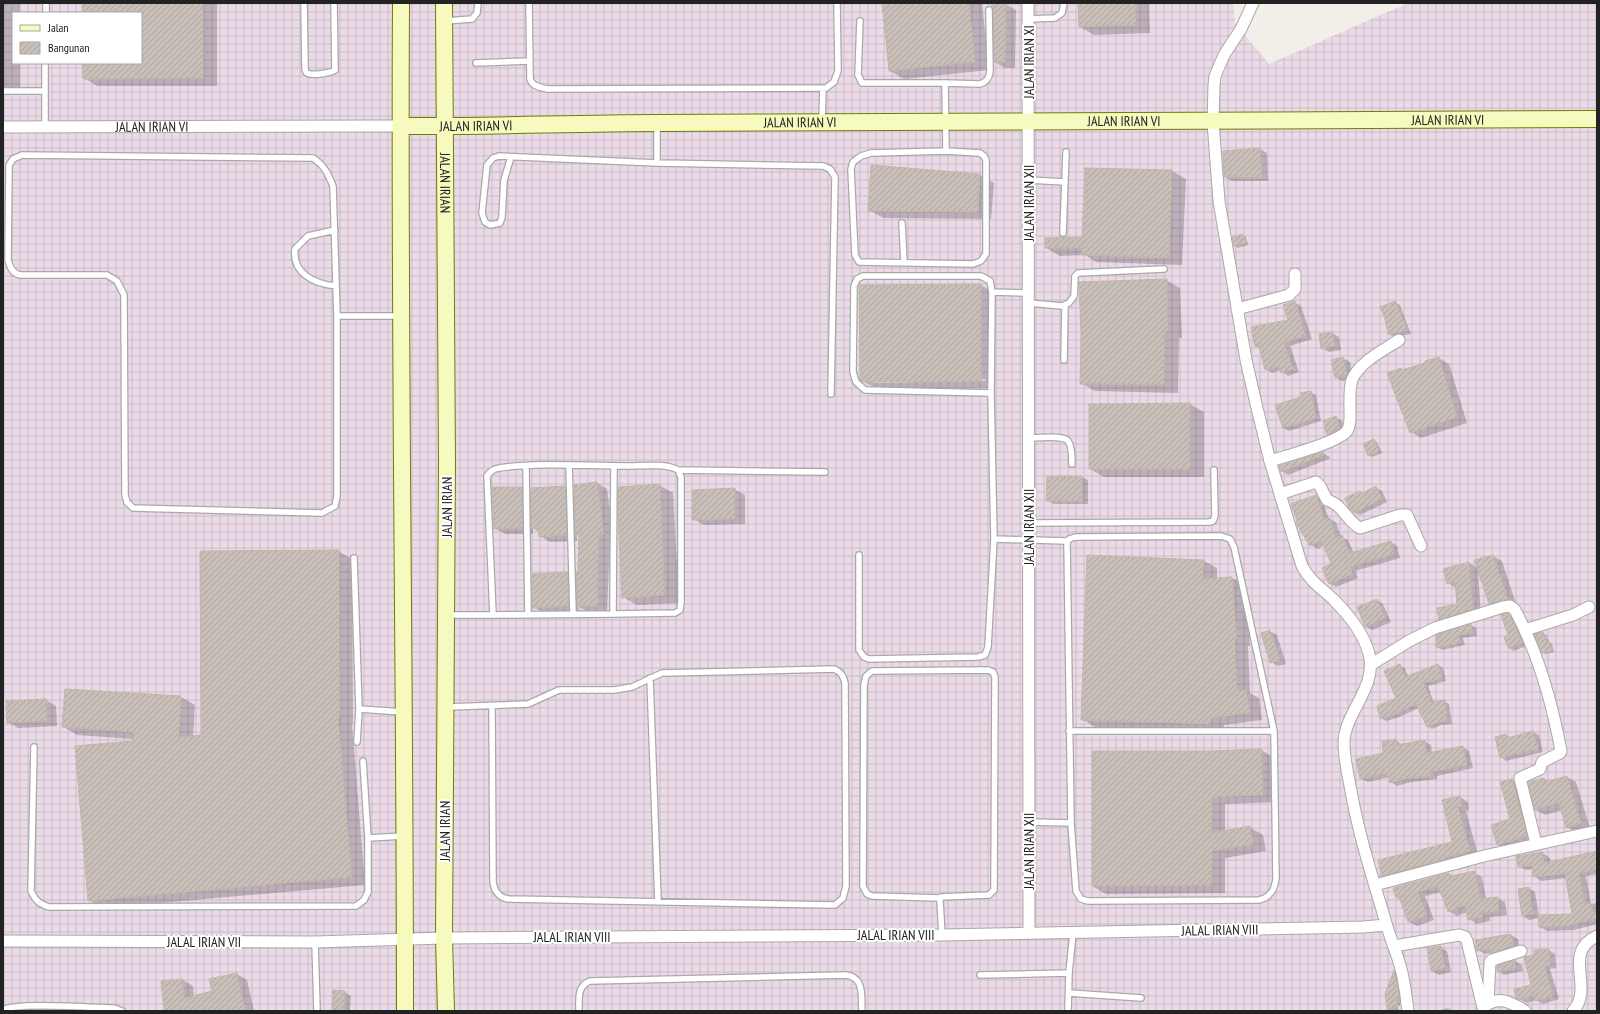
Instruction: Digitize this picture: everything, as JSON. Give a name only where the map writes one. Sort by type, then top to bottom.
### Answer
[{"type":"street","points":[[401,3],[400,316],[405,836],[405,1011]]},
{"type":"street","name":"JALAN IRIAN","points":[[444,3],[447,615],[444,938],[446,1011]]},
{"type":"street","name":"JALAN IRIAN XI","points":[[1028,3],[1029,121]]},
{"type":"street","points":[[1254,3],[1242,30],[1224,54],[1214,85],[1212,122],[1219,201],[1246,360],[1270,461],[1305,572],[1310,580],[1333,600],[1358,631],[1364,640],[1372,664],[1361,699],[1346,730],[1344,744],[1355,814],[1365,855],[1401,969],[1408,1011]]},
{"type":"street","name":"JALAN IRIAN VI","points":[[3,127],[445,127],[657,123],[945,123],[1029,121],[1212,122],[1597,119]]},
{"type":"street","name":"JALAN IRIAN XII","points":[[1029,121],[1029,933]]},
{"type":"street","points":[[1237,309],[1289,295],[1295,289],[1294,274]]},
{"type":"street","points":[[1270,461],[1333,439],[1344,433],[1350,422],[1350,387],[1352,379],[1371,359],[1399,340]]},
{"type":"street","points":[[1280,494],[1316,482],[1320,486],[1327,500],[1334,502],[1355,526],[1360,528],[1400,515],[1407,515],[1421,546]]},
{"type":"street","points":[[1372,664],[1431,629],[1503,607],[1510,606],[1515,610],[1525,630],[1543,676],[1561,751],[1560,753],[1542,762],[1540,769],[1520,778],[1536,844]]},
{"type":"street","points":[[1525,630],[1573,615],[1589,607]]},
{"type":"street","points":[[1375,885],[1536,844],[1597,832]]},
{"type":"street","name":"JALAL IRIAN VIII","points":[[405,940],[444,938],[1073,933],[1363,927],[1386,925]]},
{"type":"street","points":[[1394,946],[1458,935],[1465,937],[1484,1008]]},
{"type":"street","points":[[1573,1011],[1580,1000],[1580,953],[1586,943],[1597,936]]},
{"type":"street","name":"JALAL IRIAN VII","points":[[3,940],[315,942],[405,940]]},
{"type":"street","points":[[1484,1008],[1490,962],[1492,960],[1521,951]]},
{"type":"street","points":[[1484,1008],[1494,1001],[1505,1000],[1525,1011]]},
{"type":"lane","points":[[304,3],[305,67],[306,72],[310,74],[329,73],[335,70],[334,3]]},
{"type":"lane","points":[[444,21],[472,19],[477,13],[478,3]]},
{"type":"lane","points":[[529,3],[529,61],[532,82],[537,87],[547,89],[823,88],[832,84],[837,77],[838,71],[837,3]]},
{"type":"lane","points":[[1028,19],[1056,18],[1062,13],[1064,3]]},
{"type":"lane","points":[[860,21],[858,75],[862,83],[980,84],[989,78],[990,72],[989,10]]},
{"type":"lane","points":[[476,63],[529,61]]},
{"type":"lane","points":[[45,64],[45,127]]},
{"type":"lane","points":[[945,83],[946,151]]},
{"type":"lane","points":[[822,123],[823,88]]},
{"type":"lane","points":[[3,91],[45,91]]},
{"type":"lane","points":[[657,123],[657,163]]},
{"type":"lane","points":[[946,151],[980,153],[986,158],[987,252],[981,261],[973,264],[859,262],[856,259],[851,169],[853,162],[861,156],[871,153],[946,151]]},
{"type":"lane","points":[[1063,233],[1066,152]]},
{"type":"lane","points":[[22,155],[313,158],[327,170],[333,186],[336,286],[337,496],[335,506],[322,513],[133,508],[127,502],[125,495],[124,295],[117,281],[107,275],[15,274],[8,260],[9,165],[13,159],[22,155]]},
{"type":"lane","points":[[510,156],[504,180],[502,217],[500,223],[490,225],[485,222],[482,213],[487,165],[493,158],[499,156],[510,156],[657,163],[823,166],[830,169],[835,177],[831,394]]},
{"type":"lane","points":[[1029,180],[1065,182]]},
{"type":"lane","points":[[902,223],[904,263]]},
{"type":"lane","points":[[335,230],[308,236],[295,248],[294,254],[296,264],[300,270],[323,285],[336,286]]},
{"type":"lane","points":[[992,292],[1065,305],[1074,298],[1075,276],[1078,273],[1164,269]]},
{"type":"lane","points":[[859,555],[859,650],[864,658],[978,657],[985,655],[988,647],[994,539],[991,393],[992,292],[990,281],[981,276],[859,277],[854,286],[853,372],[856,382],[865,390],[991,393]]},
{"type":"lane","points":[[1064,360],[1065,305]]},
{"type":"lane","points":[[337,316],[400,316]]},
{"type":"lane","points":[[1029,438],[1065,439],[1069,443],[1072,464]]},
{"type":"lane","points":[[493,615],[486,476],[490,471],[498,468],[569,465],[667,467],[678,470],[825,472]]},
{"type":"lane","points":[[569,465],[573,614]]},
{"type":"lane","points":[[526,466],[528,614]]},
{"type":"lane","points":[[613,614],[614,466]]},
{"type":"lane","points":[[447,615],[675,613],[680,610],[681,485],[678,470]]},
{"type":"lane","points":[[1029,522],[1213,521],[1215,516],[1214,470]]},
{"type":"lane","points":[[994,539],[1068,541],[1075,536],[1221,536],[1230,539],[1234,547],[1274,731],[1276,878],[1273,891],[1267,898],[1260,900],[1088,901],[1081,899],[1076,891],[1071,823],[1066,548],[1068,541]]},
{"type":"lane","points":[[354,558],[359,709],[357,742]]},
{"type":"lane","points":[[445,707],[528,704],[559,690],[614,690],[632,687],[662,673],[834,669],[840,671],[844,676],[845,683],[846,886],[843,898],[835,905],[502,898],[497,894],[493,881],[492,706]]},
{"type":"lane","points":[[988,670],[992,672],[995,677],[994,890],[989,895],[943,896],[940,898],[872,896],[867,894],[863,886],[864,685],[866,676],[872,671],[988,670]]},
{"type":"lane","points":[[650,678],[658,902]]},
{"type":"lane","points":[[359,709],[404,712]]},
{"type":"lane","points":[[1069,731],[1274,731]]},
{"type":"lane","points":[[34,747],[31,892],[40,904],[49,907],[356,906],[364,900],[368,892],[368,838],[363,761]]},
{"type":"lane","points":[[1029,822],[1071,823]]},
{"type":"lane","points":[[368,838],[405,836]]},
{"type":"lane","points":[[940,898],[942,935]]},
{"type":"lane","points":[[1068,1011],[1069,973],[1073,933]]},
{"type":"lane","points":[[315,942],[317,1011]]},
{"type":"lane","points":[[980,975],[1069,973]]},
{"type":"lane","points":[[579,1011],[579,995],[582,987],[590,981],[845,975],[854,977],[860,984],[862,1011]]},
{"type":"lane","points":[[1069,993],[1141,998]]},
{"type":"lane","points":[[3,1010],[8,1008],[28,1007],[114,1008],[122,1011]]},
{"type":"shaded area","points":[[3,3],[1233,3],[1235,23],[1269,64],[1408,3],[1597,3],[1597,1011],[3,1011]]},
{"type":"building","points":[[82,3],[203,3],[203,78],[83,79],[82,64],[142,64],[142,12],[82,12]]},
{"type":"building","points":[[882,3],[969,3],[975,62],[889,71]]},
{"type":"building","points":[[991,3],[1006,3],[1005,62],[994,62],[993,10]]},
{"type":"building","points":[[1078,3],[1136,3],[1136,25],[1079,27]]},
{"type":"building","points":[[1260,148],[1262,178],[1224,177],[1223,151]]},
{"type":"building","points":[[871,165],[980,174],[978,212],[868,211]]},
{"type":"building","points":[[1085,168],[1172,170],[1169,258],[1082,255],[1082,248],[1045,248],[1045,238],[1082,237]]},
{"type":"building","points":[[1243,234],[1246,243],[1234,246],[1232,237]]},
{"type":"building","points":[[1167,279],[1168,331],[1165,331],[1164,385],[1080,384],[1081,334],[1079,282]]},
{"type":"building","points":[[981,284],[981,381],[862,382],[860,380],[859,285]]},
{"type":"building","points":[[1295,301],[1306,336],[1284,342],[1293,369],[1281,373],[1279,366],[1265,370],[1259,346],[1255,347],[1251,327],[1288,320],[1283,305]]},
{"type":"building","points":[[1395,301],[1405,323],[1406,331],[1388,334],[1385,319],[1380,307]]},
{"type":"building","points":[[1332,332],[1335,346],[1321,349],[1319,334]]},
{"type":"building","points":[[1343,357],[1347,374],[1335,378],[1331,360]]},
{"type":"building","points":[[1439,357],[1457,417],[1410,433],[1387,373],[1401,368],[1402,370],[1425,363],[1425,361]]},
{"type":"building","points":[[1311,391],[1316,418],[1283,428],[1275,405],[1301,397],[1300,393]]},
{"type":"building","points":[[1190,403],[1190,469],[1089,469],[1089,404]]},
{"type":"building","points":[[1336,416],[1340,428],[1327,435],[1323,421]]},
{"type":"building","points":[[1374,439],[1379,451],[1368,456],[1363,444]]},
{"type":"building","points":[[1323,452],[1324,455],[1281,472],[1279,466]]},
{"type":"building","points":[[1047,476],[1082,476],[1082,501],[1046,501]]},
{"type":"building","points":[[597,482],[604,534],[599,535],[597,606],[577,606],[576,572],[578,572],[579,534],[575,535],[574,485]]},
{"type":"building","points":[[660,484],[665,595],[622,598],[618,487]]},
{"type":"building","points":[[565,486],[567,535],[539,537],[538,528],[531,528],[531,488]]},
{"type":"building","points":[[1376,486],[1382,499],[1354,513],[1349,508],[1345,498],[1360,491],[1361,494]]},
{"type":"building","points":[[492,487],[522,487],[523,528],[494,529]]},
{"type":"building","points":[[735,488],[735,519],[692,520],[692,490]]},
{"type":"building","points":[[1316,495],[1324,519],[1330,518],[1336,538],[1342,535],[1350,553],[1391,541],[1394,554],[1350,567],[1352,574],[1329,584],[1322,568],[1331,564],[1321,540],[1310,546],[1296,523],[1297,520],[1291,504]]},
{"type":"building","points":[[339,550],[340,716],[338,716],[352,877],[88,901],[75,746],[133,741],[133,732],[62,727],[65,689],[181,696],[179,737],[201,735],[200,551]]},
{"type":"building","points":[[1087,555],[1204,560],[1203,579],[1232,577],[1237,639],[1235,639],[1237,691],[1246,690],[1250,713],[1211,718],[1210,724],[1081,720]]},
{"type":"building","points":[[1493,555],[1508,599],[1489,604],[1474,560]]},
{"type":"building","points":[[1469,562],[1473,609],[1439,620],[1437,608],[1457,604],[1455,582],[1447,584],[1443,569]]},
{"type":"building","points":[[568,572],[569,606],[532,608],[532,574]]},
{"type":"building","points":[[1377,599],[1385,618],[1365,627],[1357,607]]},
{"type":"building","points":[[1508,613],[1517,629],[1522,643],[1508,648],[1504,637],[1508,635],[1501,615]]},
{"type":"building","points":[[1471,624],[1472,633],[1459,635],[1460,643],[1436,648],[1436,635]]},
{"type":"building","points":[[1270,630],[1280,660],[1270,663],[1261,633]]},
{"type":"building","points":[[1543,632],[1547,642],[1549,641],[1552,651],[1542,653],[1534,634]]},
{"type":"building","points":[[1400,664],[1405,677],[1438,664],[1442,678],[1424,683],[1431,702],[1445,700],[1447,721],[1436,723],[1427,727],[1416,704],[1391,716],[1380,719],[1377,706],[1396,698],[1384,671]]},
{"type":"building","points":[[46,699],[47,721],[7,723],[6,701]]},
{"type":"building","points":[[1533,731],[1538,749],[1500,758],[1495,737],[1506,734],[1507,738]]},
{"type":"building","points":[[1396,739],[1397,745],[1425,740],[1427,753],[1463,746],[1467,765],[1431,772],[1431,776],[1404,779],[1390,783],[1387,773],[1360,779],[1356,759],[1383,753],[1382,741]]},
{"type":"building","points":[[1262,749],[1263,795],[1212,797],[1212,833],[1250,826],[1253,844],[1212,851],[1212,885],[1092,886],[1092,751],[1212,751]]},
{"type":"building","points":[[1567,776],[1581,823],[1566,828],[1559,803],[1535,810],[1528,782],[1544,778],[1545,782]]},
{"type":"building","points":[[1512,779],[1527,836],[1497,845],[1491,825],[1510,819],[1500,782]]},
{"type":"building","points":[[1460,796],[1462,806],[1458,807],[1470,851],[1382,876],[1378,860],[1452,842],[1442,800]]},
{"type":"building","points":[[1597,851],[1597,869],[1579,873],[1585,904],[1590,903],[1593,913],[1597,913],[1597,918],[1566,926],[1539,927],[1538,915],[1572,914],[1565,874],[1533,877],[1532,865],[1518,867],[1516,856],[1543,852],[1544,863]]},
{"type":"building","points":[[1475,871],[1480,899],[1498,897],[1499,911],[1482,913],[1483,917],[1468,920],[1465,905],[1448,912],[1438,886],[1418,892],[1427,916],[1408,922],[1399,897],[1396,898],[1393,888],[1449,873],[1450,876]]},
{"type":"building","points":[[1529,887],[1533,914],[1522,916],[1518,889]]},
{"type":"building","points":[[1511,934],[1513,946],[1491,953],[1490,949],[1477,951],[1475,940]]},
{"type":"building","points":[[1441,946],[1445,969],[1431,971],[1427,948]]},
{"type":"building","points":[[1549,949],[1550,965],[1545,966],[1553,996],[1536,1001],[1534,996],[1520,1000],[1516,998],[1514,989],[1531,985],[1524,957],[1534,955],[1534,950]]},
{"type":"building","points":[[1515,960],[1516,968],[1497,972],[1497,966]]},
{"type":"building","points":[[1394,970],[1399,994],[1397,1007],[1387,1009],[1385,994]]},
{"type":"building","points":[[237,973],[245,1009],[238,1011],[164,1011],[161,981],[183,979],[184,998],[212,991],[209,979]]},
{"type":"building","points":[[333,990],[345,991],[344,1011],[332,1010]]}]
